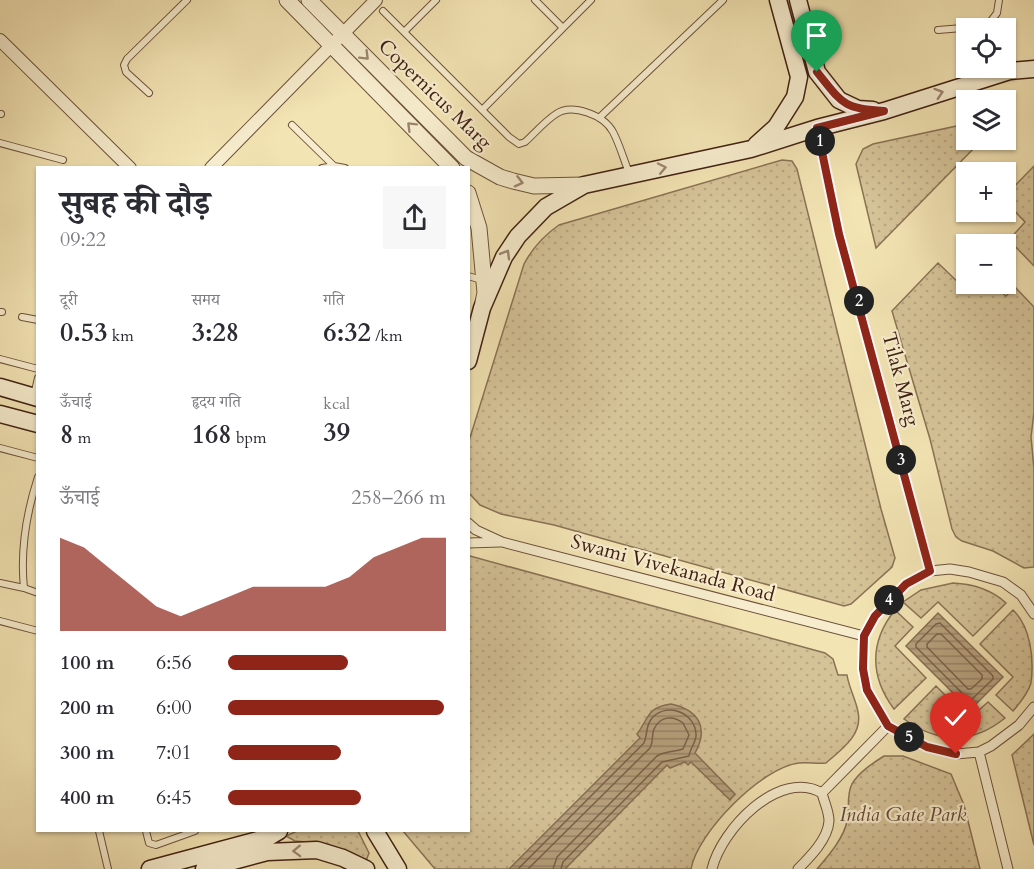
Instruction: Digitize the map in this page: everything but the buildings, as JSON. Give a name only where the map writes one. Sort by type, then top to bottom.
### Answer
[{"type":"main road","points":[[751,149],[776,126],[795,97],[799,77],[778,0]]},
{"type":"main road","points":[[798,0],[817,72],[839,100],[858,109],[884,111]]},
{"type":"main road","points":[[1016,68],[1034,61]]},
{"type":"main road","points":[[1016,70],[1034,69]]},
{"type":"main road","points":[[470,353],[482,308],[504,257],[518,236],[546,207],[584,185],[751,149],[988,78]]},
{"type":"main road","points":[[0,387],[36,398]]},
{"type":"main road","points":[[0,414],[36,423]]},
{"type":"main road","points":[[376,832],[398,869]]},
{"type":"main road","points":[[150,869],[245,840],[272,840],[317,850],[343,858],[366,869]]},
{"type":"main road","points":[[204,869],[272,840]]},
{"type":"street","name":"Copernicus Marg","points":[[287,0],[454,165]]},
{"type":"street","name":"Copernicus Marg","points":[[309,0],[343,34],[454,165]]},
{"type":"street","points":[[214,166],[331,45],[380,5]]},
{"type":"street","points":[[0,40],[128,166]]},
{"type":"street","name":"Tilak Marg","points":[[817,128],[839,234],[930,571]]},
{"type":"street","name":"Copernicus Marg","points":[[470,169],[534,186],[584,185]]},
{"type":"street","points":[[470,199],[475,211],[474,238],[484,281],[485,292],[482,308]]},
{"type":"street","points":[[470,525],[502,542]]},
{"type":"street","points":[[470,543],[502,542]]},
{"type":"street","name":"Swami Vivekanada Road","points":[[502,542],[864,636]]},
{"type":"street","points":[[1034,614],[1021,596],[1003,582],[950,569],[930,571],[906,584],[875,616],[864,636],[863,669],[867,690],[888,726],[927,747],[956,754],[979,752],[1003,739],[1034,707]]},
{"type":"street","points":[[822,793],[888,726]]},
{"type":"street","points":[[979,752],[1008,869]]},
{"type":"street","points":[[712,869],[716,856],[743,818],[778,792],[802,786],[822,793],[829,823],[823,839],[798,869]]},
{"type":"lane","points":[[149,93],[126,72],[124,65],[127,59],[186,0]]},
{"type":"lane","points":[[404,32],[436,0]]},
{"type":"lane","points":[[535,0],[563,28]]},
{"type":"lane","points":[[482,110],[591,0]]},
{"type":"lane","points":[[599,118],[723,0]]},
{"type":"lane","points":[[938,30],[987,26],[998,13],[999,0]]},
{"type":"lane","points":[[380,5],[404,32],[509,137],[519,144],[525,142],[556,113],[569,109],[599,118],[612,130],[630,175]]},
{"type":"lane","points":[[292,125],[334,166]]},
{"type":"lane","points":[[0,143],[63,160]]},
{"type":"lane","points":[[470,277],[484,281]]},
{"type":"lane","points":[[22,317],[36,320]]},
{"type":"lane","points":[[0,359],[36,368]]},
{"type":"lane","points":[[0,448],[36,457]]},
{"type":"lane","points":[[24,588],[23,536],[28,506],[36,483]]},
{"type":"lane","points":[[0,583],[36,592]]},
{"type":"lane","points":[[0,621],[36,630]]},
{"type":"lane","points":[[99,832],[108,869]]},
{"type":"lane","points":[[146,832],[149,843],[156,845],[192,832]]},
{"type":"green space","points":[[956,126],[956,150],[972,150],[960,162],[956,162],[956,166],[876,248],[856,164],[863,149],[873,144]]},
{"type":"green space","points":[[782,160],[792,161],[797,169],[895,558],[892,567],[851,604],[844,606],[554,525],[501,514],[480,505],[470,494],[470,438],[524,264],[539,242],[559,225]]},
{"type":"green space","points":[[1034,166],[1034,266],[1016,247],[1014,234],[1025,222],[1016,213],[1016,185]]},
{"type":"green space","points":[[938,263],[956,280],[956,294],[1004,294],[1006,296],[1016,294],[1016,288],[1034,307],[1034,412],[1031,437],[1034,469],[1034,567],[1024,568],[993,551],[956,537],[892,311]]},
{"type":"green space","points":[[470,556],[825,653],[833,659],[838,675],[847,675],[859,720],[850,741],[826,763],[799,763],[784,767],[750,789],[733,804],[705,838],[691,869],[435,869],[404,832],[470,832]]},
{"type":"green space","points":[[953,583],[982,588],[1006,603],[973,636],[938,602],[921,618],[903,602],[921,590]]},
{"type":"green space","points":[[895,610],[913,627],[895,646],[926,678],[894,709],[880,685],[876,660],[880,634]]},
{"type":"green space","points":[[1013,610],[1024,625],[1030,644],[1032,664],[1030,687],[1013,711],[996,695],[1013,677],[980,644]]},
{"type":"green space","points":[[936,686],[969,719],[988,702],[1005,718],[980,733],[954,738],[929,733],[904,719]]},
{"type":"green space","points":[[1034,734],[1034,845],[1012,755]]},
{"type":"green space","name":"India Gate Park","points":[[884,756],[903,756],[951,774],[964,805],[980,869],[817,869],[843,834],[852,784],[862,772]]},
{"type":"green space","points":[[295,832],[358,832],[369,853],[366,861],[327,844],[295,841],[286,836]]},
{"type":"water","points":[[938,613],[1003,677],[970,710],[906,646]]},
{"type":"water","points":[[671,704],[689,711],[699,721],[701,736],[695,753],[735,794],[730,800],[691,762],[688,765],[685,762],[670,768],[667,765],[565,869],[509,869],[640,738],[637,734],[650,714],[663,705]]},
{"type":"route","points":[[817,72],[839,100],[858,109],[884,111],[817,128],[839,234],[930,571],[906,584],[890,598],[875,616],[864,636],[863,669],[867,690],[888,726],[927,747],[956,754]]}]
